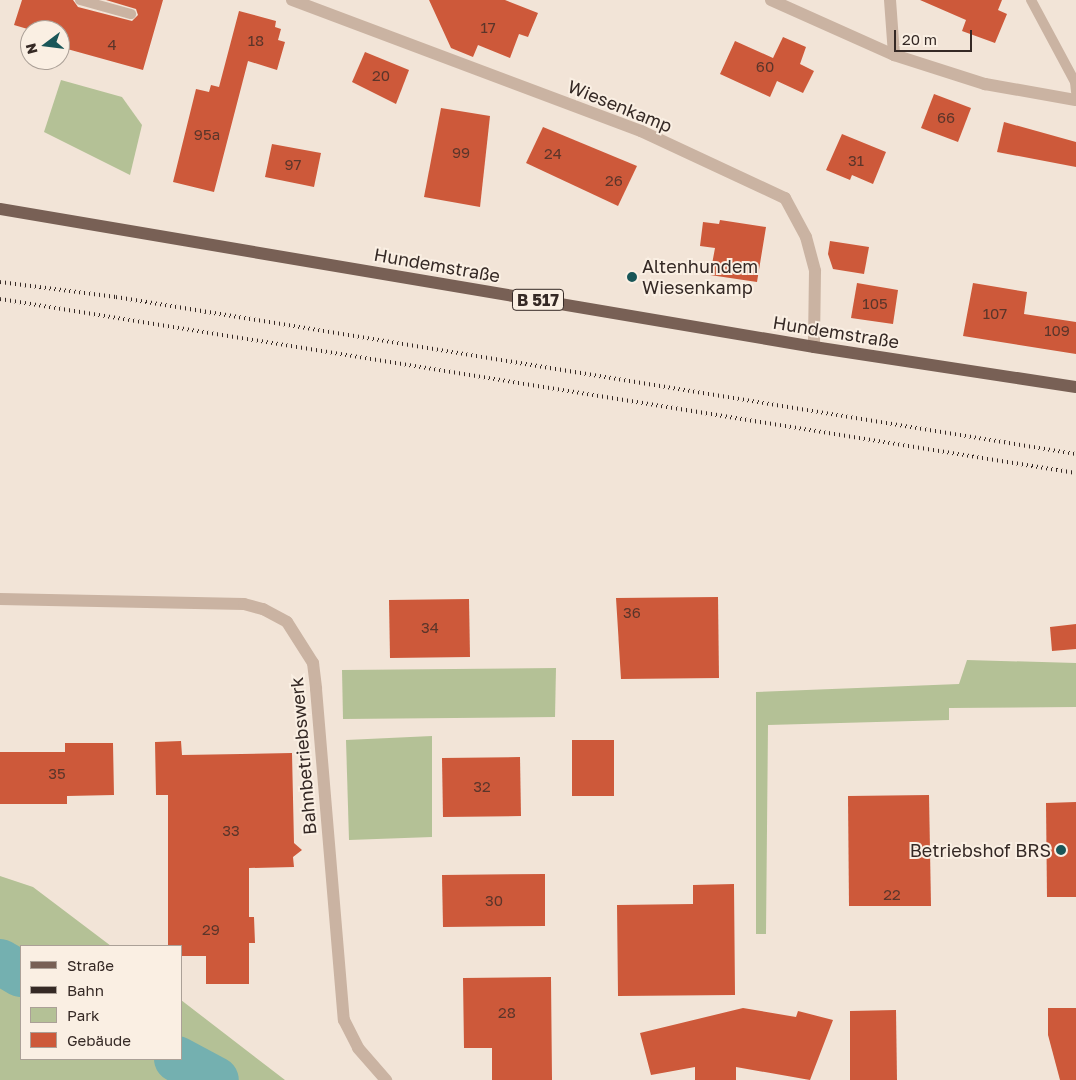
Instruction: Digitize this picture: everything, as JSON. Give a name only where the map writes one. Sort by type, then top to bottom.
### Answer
[{"type":"main road","name":"Hundemstraße","points":[[0,209],[814,348],[1076,387]]},
{"type":"street","name":"Wiesenkamp","points":[[292,0],[641,131],[785,198],[806,237],[815,272],[814,348]]},
{"type":"street","points":[[771,0],[894,55],[985,84],[1076,100]]},
{"type":"street","points":[[890,0],[894,55]]},
{"type":"street","name":"Bahnbetriebswerk","points":[[0,599],[244,604],[263,609],[287,622],[313,663],[344,1020],[358,1048],[386,1080]]},
{"type":"lane","points":[[80,0],[131,14]]},
{"type":"lane","points":[[1031,0],[1076,82],[1076,92]]},
{"type":"green space","points":[[61,80],[122,97],[142,125],[130,175],[44,132]]},
{"type":"green space","points":[[967,660],[1076,663],[1076,707],[949,708],[949,720],[768,725],[766,934],[756,934],[756,692],[959,684]]},
{"type":"green space","points":[[556,668],[555,717],[343,719],[342,670]]},
{"type":"green space","points":[[432,736],[432,837],[349,840],[346,740]]},
{"type":"green space","points":[[0,876],[33,887],[110,945],[20,945],[20,1060],[182,1060],[182,1001],[285,1080],[0,1080]]},
{"type":"building","points":[[22,0],[73,0],[78,7],[132,21],[138,15],[136,9],[106,0],[163,0],[143,70],[70,50],[70,20],[20,20],[20,27],[14,25]]},
{"type":"building","points":[[429,0],[505,0],[538,13],[528,37],[519,34],[510,58],[478,45],[473,57],[451,48]]},
{"type":"building","points":[[920,0],[1002,0],[998,10],[1007,14],[995,43],[962,31],[966,20]]},
{"type":"building","points":[[239,11],[276,21],[275,27],[281,29],[278,40],[285,42],[277,70],[248,61],[214,192],[173,182],[196,89],[209,92],[211,85],[219,87]]},
{"type":"building","points":[[783,37],[806,47],[800,64],[814,71],[803,93],[777,81],[770,97],[720,74],[735,41],[773,58]]},
{"type":"building","points":[[365,52],[409,70],[396,104],[352,82]]},
{"type":"building","points":[[934,94],[971,108],[958,142],[921,128]]},
{"type":"building","points":[[441,108],[490,116],[480,207],[424,197]]},
{"type":"building","points":[[1004,122],[1076,142],[1076,167],[997,152]]},
{"type":"building","points":[[543,127],[637,166],[618,206],[526,163]]},
{"type":"building","points":[[842,134],[886,152],[873,184],[852,175],[850,180],[826,170]]},
{"type":"building","points":[[272,144],[321,153],[314,187],[265,177]]},
{"type":"building","points":[[720,220],[766,227],[757,282],[710,275],[715,248],[700,246],[703,222],[719,224]]},
{"type":"building","points":[[830,241],[869,247],[864,274],[833,269],[828,254]]},
{"type":"building","points":[[857,283],[898,290],[893,324],[851,318]]},
{"type":"building","points":[[973,283],[1027,292],[1024,314],[1076,322],[1076,354],[963,336]]},
{"type":"building","points":[[718,597],[719,678],[621,679],[616,598]]},
{"type":"building","points":[[469,599],[470,657],[390,658],[389,600]]},
{"type":"building","points":[[1076,624],[1076,649],[1052,651],[1050,627]]},
{"type":"building","points":[[572,740],[614,740],[614,796],[572,796]]},
{"type":"building","points":[[181,741],[182,755],[292,753],[294,843],[302,850],[293,857],[294,867],[249,868],[249,917],[254,917],[255,943],[249,943],[249,984],[206,984],[206,956],[182,956],[182,945],[168,945],[168,795],[156,795],[155,742]]},
{"type":"building","points":[[65,743],[113,743],[114,795],[67,796],[67,804],[0,804],[0,752],[65,752]]},
{"type":"building","points":[[520,757],[521,816],[443,817],[442,758]]},
{"type":"building","points":[[929,795],[931,906],[849,906],[848,796]]},
{"type":"building","name":"Betriebshof BRS","points":[[1076,802],[1076,897],[1047,897],[1046,803]]},
{"type":"building","points":[[545,874],[545,926],[443,927],[442,875]]},
{"type":"building","points":[[734,884],[735,995],[618,996],[617,905],[693,904],[693,885]]},
{"type":"building","points":[[551,977],[552,1080],[492,1080],[492,1048],[464,1048],[463,978]]},
{"type":"building","points":[[743,1008],[796,1017],[798,1011],[833,1020],[810,1080],[736,1067],[736,1080],[695,1080],[695,1067],[651,1075],[640,1033]]},
{"type":"building","points":[[1048,1008],[1076,1008],[1076,1080],[1060,1080],[1048,1035]]},
{"type":"building","points":[[896,1010],[897,1080],[850,1080],[850,1011]]},
{"type":"waterway","points":[[0,962],[20,973]]},
{"type":"waterway","points":[[179,1060],[216,1080]]},
{"type":"railway","points":[[0,282],[116,297],[1076,454]]},
{"type":"railway","points":[[0,299],[1076,473]]},
{"type":"place","name":"Altenhundem Wiesenkamp","points":[[632,277]]},
{"type":"place","name":"Betriebshof BRS","points":[[1061,850]]}]
